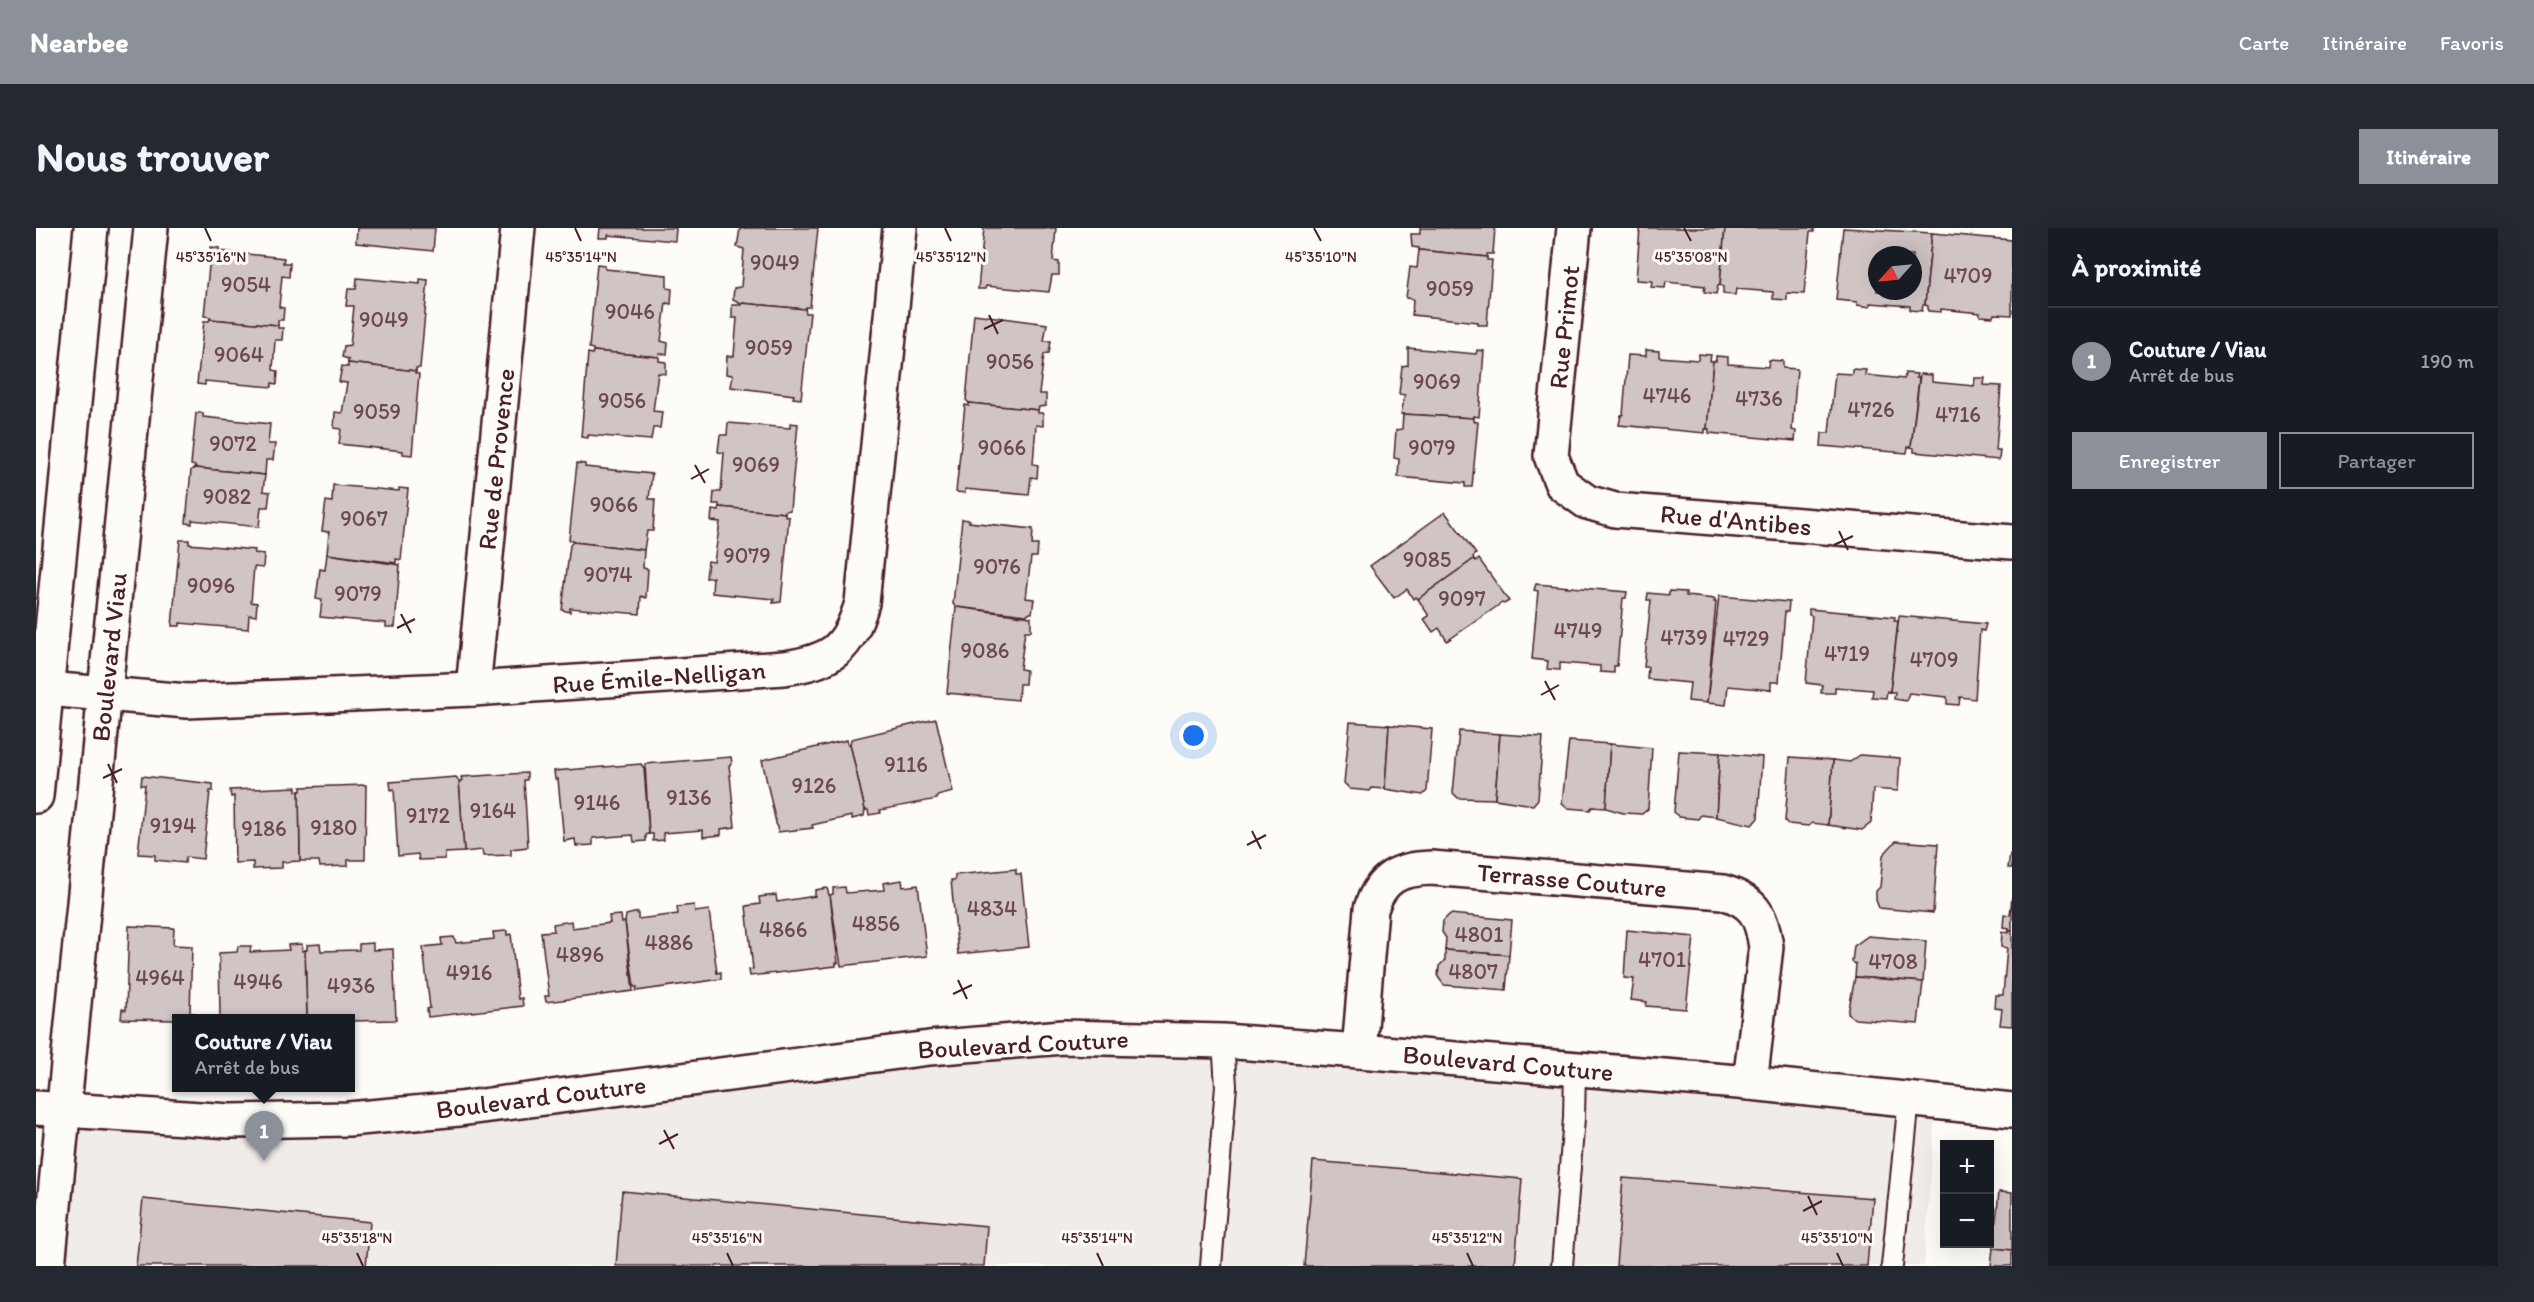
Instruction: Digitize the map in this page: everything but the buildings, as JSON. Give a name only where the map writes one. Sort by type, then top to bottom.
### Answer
[{"type":"street","points":[[36,796],[91,228]]},
{"type":"street","name":"Boulevard Viau","points":[[48,1266],[49,1109],[105,696],[151,228]]},
{"type":"street","name":"Rue de Provence","points":[[473,689],[518,228]]},
{"type":"street","name":"Rue Émile-Nelligan","points":[[47,690],[187,701],[473,689],[784,668],[811,664],[834,652],[854,630],[862,603],[900,228]]},
{"type":"street","name":"Rue Primot","points":[[1554,427],[1574,228]]},
{"type":"street","name":"Rue d'Antibes","points":[[1554,427],[1551,456],[1562,484],[1587,502],[1615,510],[2012,542]]},
{"type":"street","name":"Terrasse Couture","points":[[1359,1051],[1371,909],[1377,891],[1390,879],[1409,869],[1431,868],[1723,892],[1740,898],[1755,910],[1763,928],[1766,947],[1750,1083]]},
{"type":"street","name":"Boulevard Couture","points":[[49,1109],[230,1120],[348,1119],[459,1109],[929,1048],[1064,1037],[1223,1041],[1359,1051],[1750,1083],[2012,1110]]},
{"type":"lane","points":[[1210,1266],[1226,1086],[1223,1041]]},
{"type":"lane","points":[[1562,1266],[1574,1118],[1575,1069]]},
{"type":"lane","points":[[1892,1266],[1909,1099]]},
{"type":"shaded area","points":[[1223,1041],[1936,1101],[1924,1266],[47,1266],[62,1111],[348,1119]]},
{"type":"place","name":"Couture / Viau","points":[[264,1161]]}]
